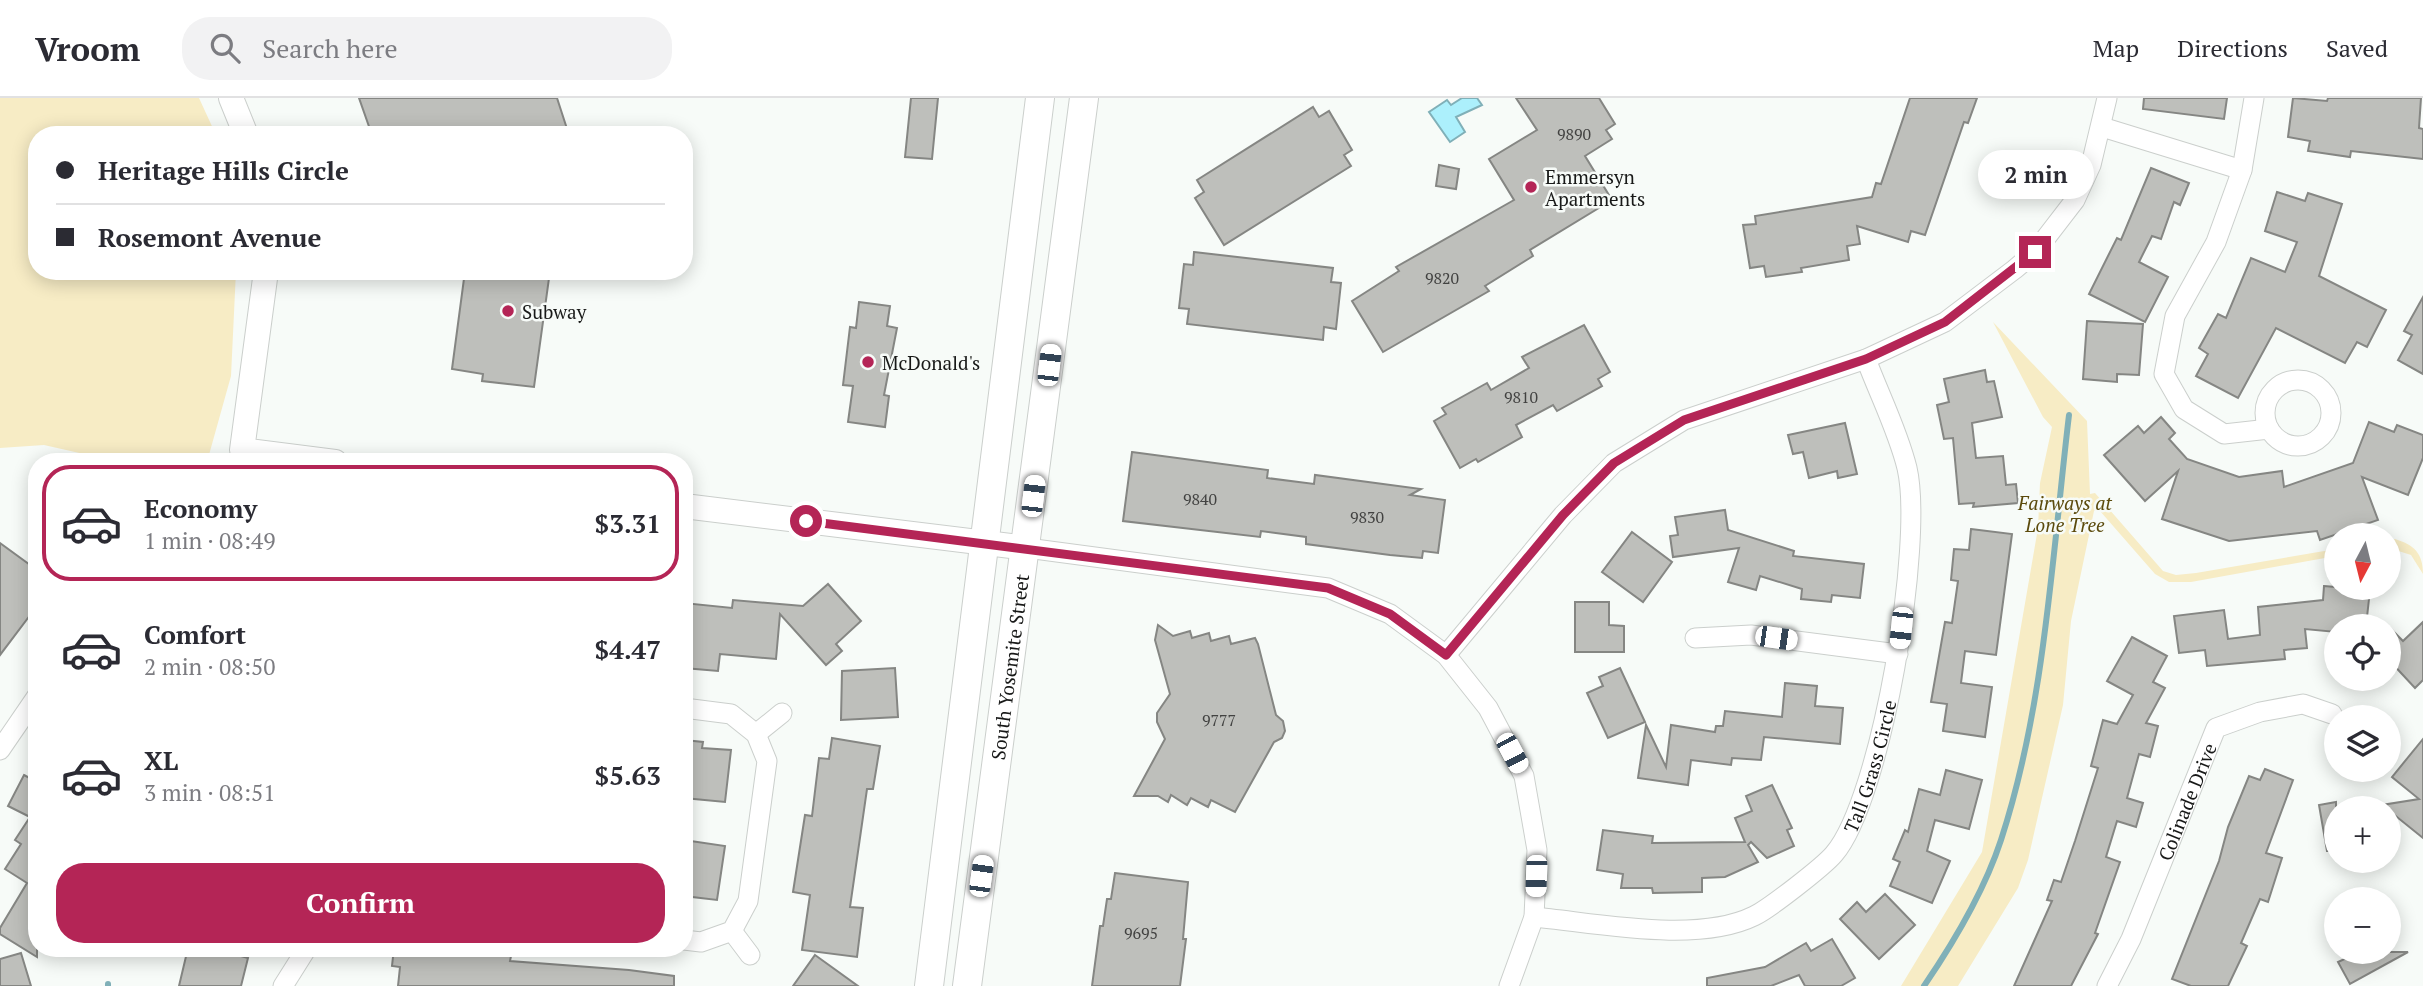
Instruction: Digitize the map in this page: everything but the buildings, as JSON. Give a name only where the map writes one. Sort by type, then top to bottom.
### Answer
[{"type":"main road","name":"South Yosemite Street","points":[[929,986],[1040,98]]},
{"type":"main road","name":"South Yosemite Street","points":[[967,986],[1027,548],[1084,98]]},
{"type":"street","points":[[231,98],[242,126]]},
{"type":"street","points":[[1446,655],[1563,515],[1614,463],[1684,420],[1866,359],[1945,322],[2035,252],[2075,200],[2091,165],[2107,98]]},
{"type":"street","points":[[2255,98],[2242,170],[2216,242],[2175,316],[2164,374],[2184,409],[2224,434],[2269,429]]},
{"type":"street","points":[[2102,127],[2242,170]]},
{"type":"street","points":[[241,453],[265,280]]},
{"type":"street","name":"Tall Grass Circle","points":[[1534,917],[1691,932],[1754,916],[1834,855],[1860,810],[1898,654],[1912,526],[1907,469],[1866,359]]},
{"type":"street","points":[[693,507],[1328,588],[1390,614],[1446,655],[1488,708],[1524,776],[1537,850],[1534,917],[1508,986]]},
{"type":"street","points":[[1695,638],[1751,635],[1898,654]]},
{"type":"street","name":"Colinade Drive","points":[[2107,986],[2131,939],[2216,728],[2260,712],[2303,704],[2324,711]]},
{"type":"street","points":[[0,750],[28,709]]},
{"type":"street","points":[[693,709],[731,714],[756,734],[767,761],[748,901],[732,931],[701,942],[693,941]]},
{"type":"street","points":[[756,734],[782,713]]},
{"type":"street","points":[[732,931],[750,955]]},
{"type":"street","points":[[283,986],[301,957]]},
{"type":"green space","points":[[0,98],[199,98],[212,126],[28,126],[28,280],[236,280],[231,376],[210,453],[79,453],[44,445],[0,448]]},
{"type":"green space","name":"Fairways at Lone Tree","points":[[1993,322],[2087,421],[2090,494],[2095,493],[2163,571],[2176,575],[2196,573],[2324,551],[2324,558],[2191,582],[2169,582],[2155,574],[2100,511],[2094,511],[2071,621],[2063,705],[2028,860],[2018,888],[1958,986],[1901,986],[1982,852],[2038,528],[2040,483],[2052,427],[2043,417]]},
{"type":"green space","points":[[2401,541],[2416,551],[2423,574],[2411,555],[2401,552]]},
{"type":"water","points":[[1462,98],[1477,98],[1482,105],[1456,117],[1465,132],[1450,142],[1429,112],[1447,100],[1451,105]]},
{"type":"waterway","points":[[1924,986],[1957,934],[1986,879],[2016,789],[2028,737],[2045,630],[2069,415]]},
{"type":"place","name":"Emmersyn Apartments","points":[[1531,187]]},
{"type":"place","name":"Subway","points":[[508,311]]},
{"type":"place","name":"McDonald's","points":[[868,362]]},
{"type":"route","points":[[806,521],[1328,588],[1390,614],[1446,655],[1563,515],[1614,463],[1684,420],[1866,359],[1945,322],[2035,252]]}]
